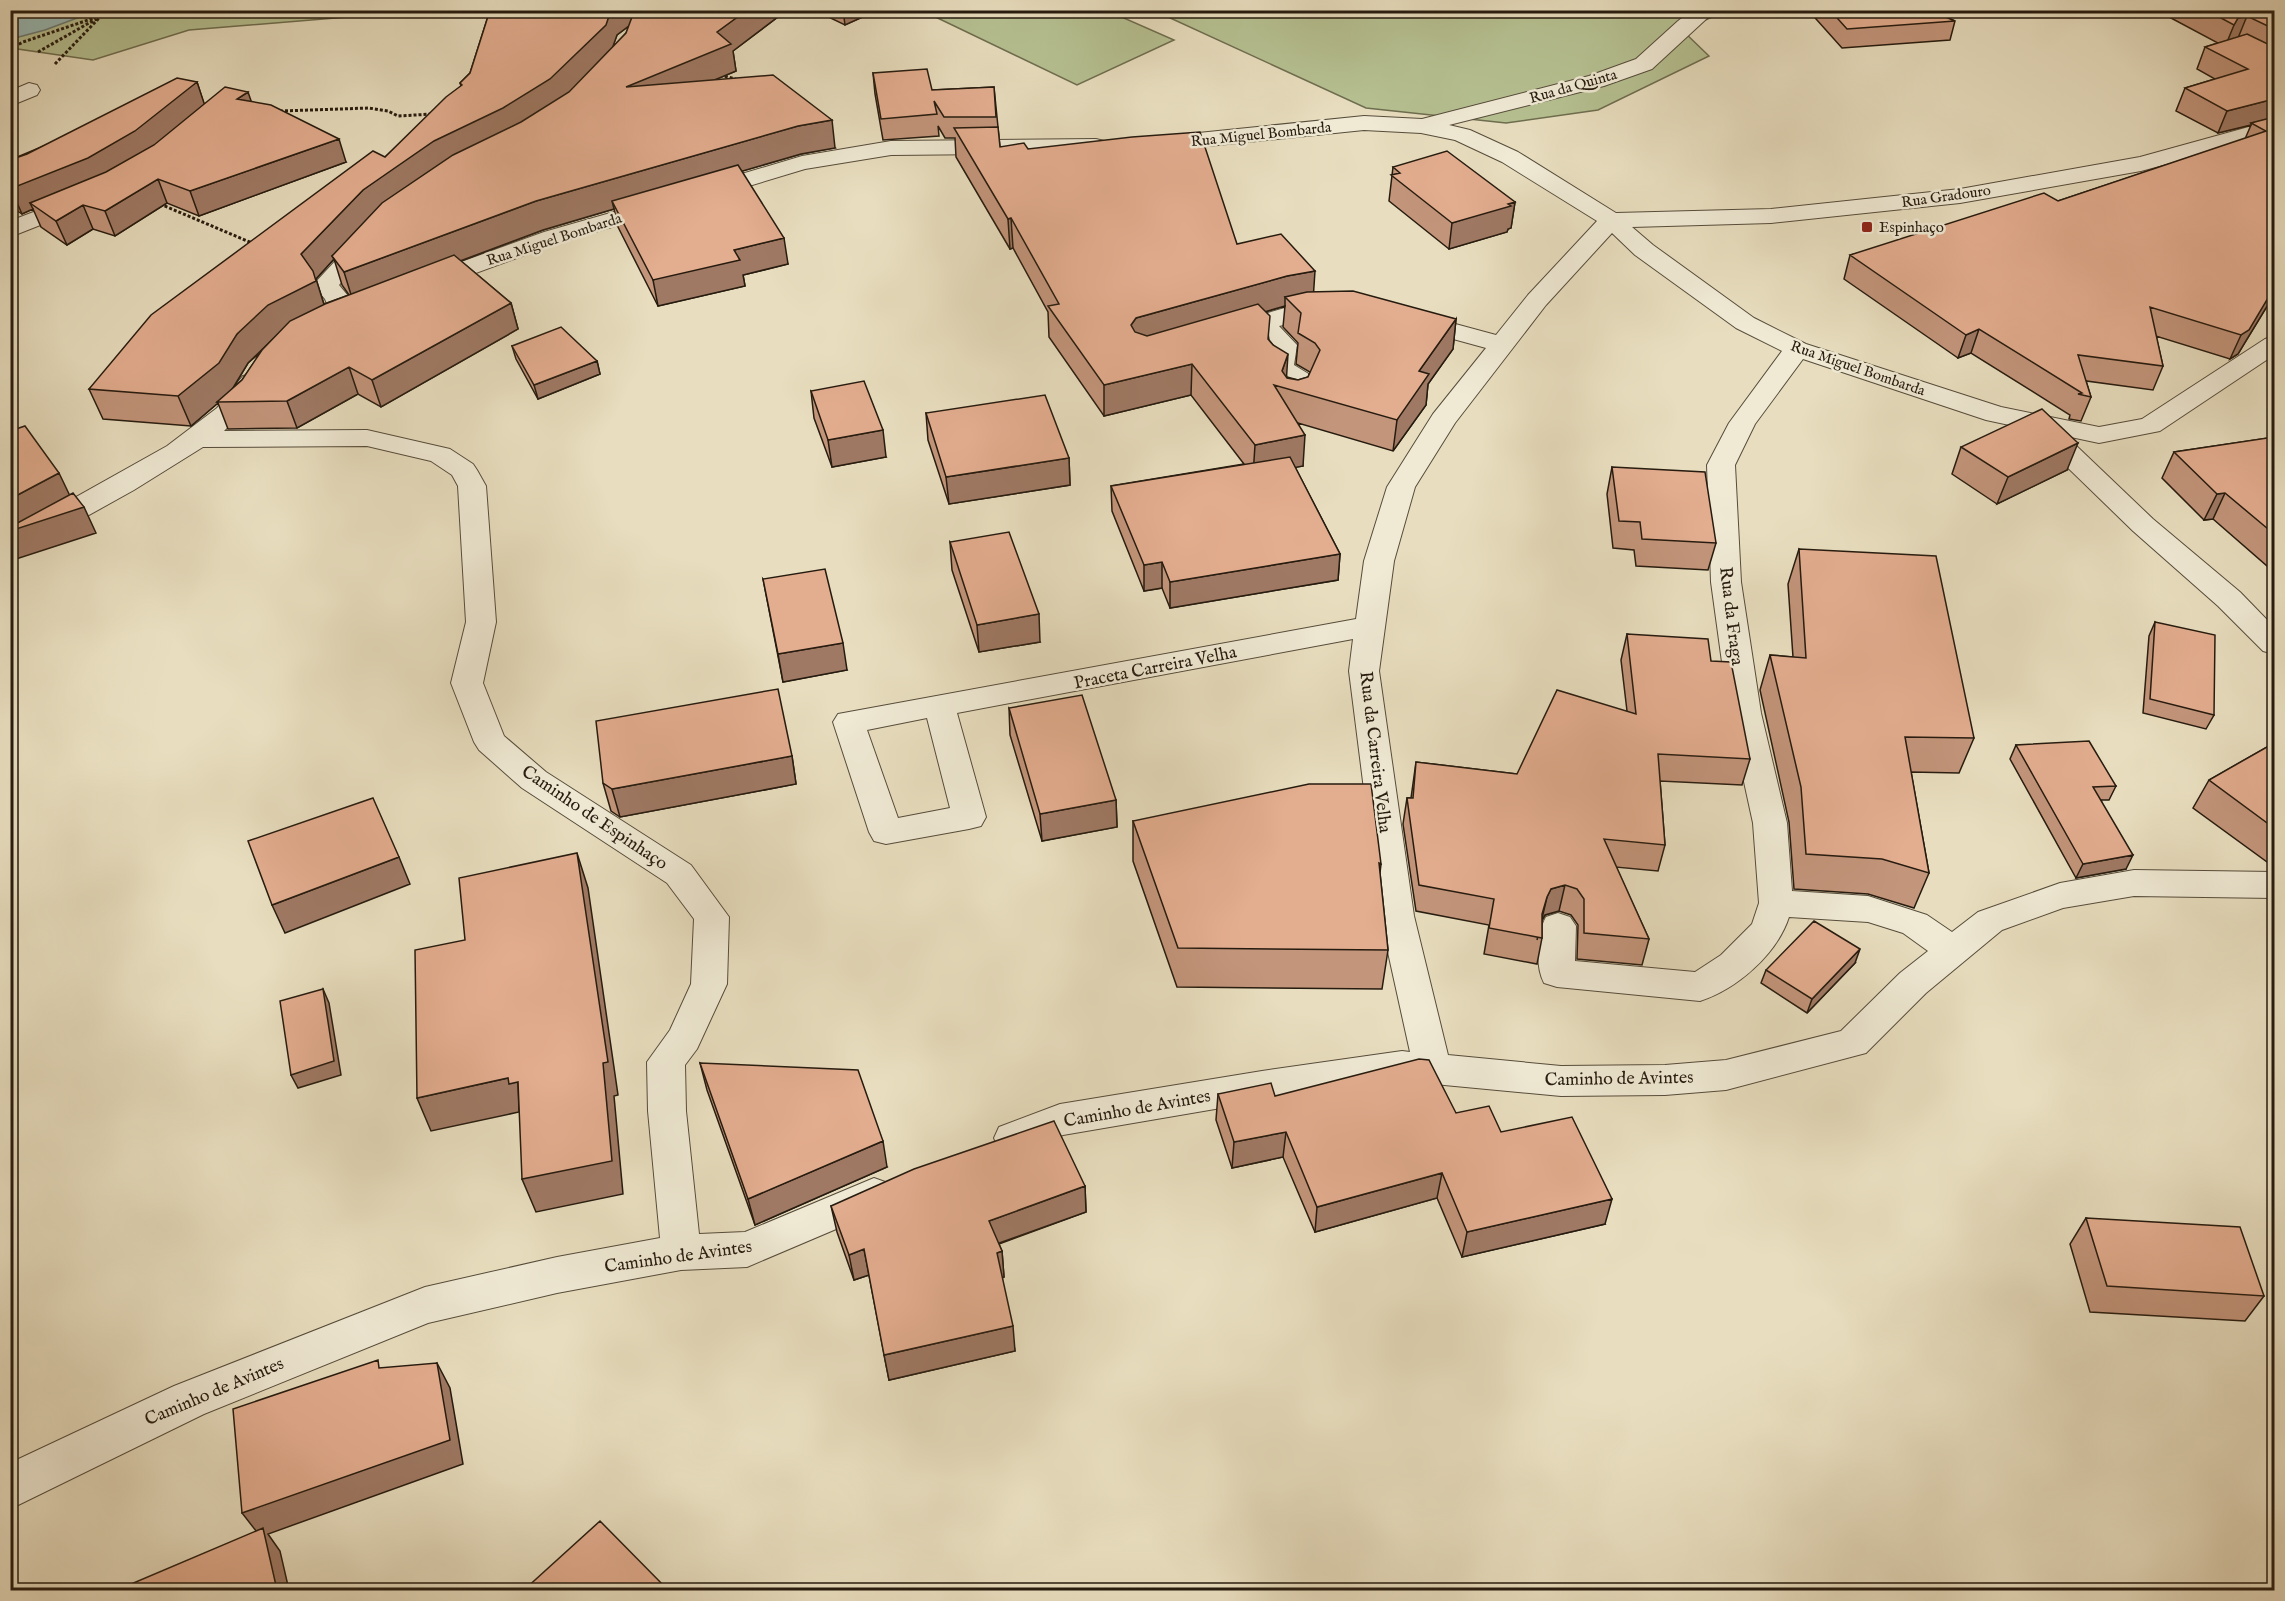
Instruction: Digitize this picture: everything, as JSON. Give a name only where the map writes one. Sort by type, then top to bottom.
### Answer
[{"type":"street","name":"Rua da Quinta","points":[[1421,126],[1596,81],[1644,64],[1685,25],[1706,10]]},
{"type":"street","name":"Rua Miguel Bombarda","points":[[403,292],[552,237],[802,163],[891,148],[1127,146],[1364,123],[1421,126],[1462,135],[1510,157],[1611,220],[1644,250],[1745,323],[1797,349],[1995,414],[2099,435],[2150,425],[2274,344]]},
{"type":"street","name":"Rua Gradouro","points":[[1611,220],[1771,216],[1960,196],[2141,164],[2274,127]]},
{"type":"street","points":[[10,230],[107,189]]},
{"type":"street","name":"Rua da Carreira Velha","points":[[1433,1069],[1397,916],[1364,671],[1379,561],[1401,487],[1443,420],[1537,300],[1611,220]]},
{"type":"street","points":[[343,316],[337,297],[325,285],[381,225]]},
{"type":"street","points":[[1199,341],[1295,313],[1326,309],[1353,310]]},
{"type":"street","points":[[1385,315],[1502,344]]},
{"type":"street","points":[[1262,323],[1284,345],[1281,368],[1303,382],[1294,401]]},
{"type":"street","name":"Rua da Fraga","points":[[1558,926],[1557,973],[1700,987],[1734,965],[1767,930],[1776,903],[1770,824],[1745,713],[1726,582],[1721,465],[1742,423],[1797,349]]},
{"type":"street","points":[[10,546],[138,475],[196,439],[242,399],[259,370],[266,363]]},
{"type":"street","points":[[2035,422],[2143,525],[2229,599],[2274,644]]},
{"type":"street","name":"Caminho de Espinhaço","points":[[196,439],[367,438],[440,455],[463,470],[472,486],[481,622],[467,683],[490,742],[534,780],[679,874],[712,917],[710,984],[684,1039],[666,1062],[669,1135],[681,1252]]},
{"type":"street","name":"Praceta Carreira Velha","points":[[940,707],[969,817],[886,832],[849,722],[1370,626]]},
{"type":"street","name":"Caminho de Avintes","points":[[977,1152],[1060,1120],[1262,1086],[1402,1066],[1561,1081],[1665,1080],[1726,1075],[1853,1043],[1913,983],[1990,921],[2060,896],[2134,883],[2274,885]]},
{"type":"street","points":[[1776,903],[1868,909],[1915,924],[1953,951]]},
{"type":"street","name":"Caminho de Avintes","points":[[10,1488],[23,1479],[189,1400],[425,1305],[557,1275],[681,1252],[747,1249],[809,1224],[904,1180]]},
{"type":"path","points":[[10,49],[23,42],[119,10]]},
{"type":"path","points":[[31,56],[102,15]]},
{"type":"path","points":[[20,95],[102,15]]},
{"type":"path","points":[[714,74],[743,82]]},
{"type":"path","points":[[272,111],[369,108],[388,111],[398,116],[442,113]]},
{"type":"path","points":[[107,189],[138,196],[231,233],[282,257],[325,285]]},
{"type":"green space","points":[[70,11],[420,11],[189,30],[93,60],[11,48],[10,35]]},
{"type":"green space","points":[[923,11],[1108,11],[1174,40],[1077,85]]},
{"type":"green space","points":[[1155,11],[1726,11],[1682,30],[1709,56],[1598,110],[1506,123],[1366,108]]},
{"type":"water","points":[[11,10],[96,11],[45,30],[11,39]]},
{"type":"building","points":[[490,10],[611,10],[606,25],[550,79],[503,108],[434,141],[363,190],[301,254],[313,271],[316,281],[268,305],[237,334],[219,363],[178,396],[89,389],[151,315],[373,151],[385,157],[446,97],[462,85],[460,83],[470,73]]},
{"type":"building","points":[[641,10],[747,10],[717,32],[731,44],[626,87],[773,75],[832,120],[798,126],[536,201],[344,272],[332,256],[382,203],[453,155],[521,122],[569,92],[626,33],[632,17]]},
{"type":"building","points":[[1830,10],[1929,10],[1955,21],[1847,29]]},
{"type":"building","points":[[2206,10],[2274,10],[2274,29],[2247,16],[2238,18],[2234,25]]},
{"type":"building","points":[[2247,34],[2274,47],[2274,99],[2227,111],[2185,88],[2248,69],[2205,47]]},
{"type":"building","points":[[927,69],[932,90],[994,87],[996,117],[944,117],[934,101],[937,114],[881,119],[873,73]]},
{"type":"building","points":[[177,78],[197,82],[135,131],[88,158],[10,189],[10,160],[27,154]]},
{"type":"building","points":[[225,87],[248,92],[237,99],[271,105],[339,139],[190,191],[158,179],[105,211],[83,205],[56,221],[30,203],[106,172],[154,145]]},
{"type":"building","points":[[2274,117],[2274,288],[2249,330],[2241,335],[2150,307],[2163,366],[2078,355],[2091,397],[2078,394],[2082,393],[1979,329],[1966,335],[1850,255],[2044,193],[2058,201],[2266,131],[2251,123]]},
{"type":"building","points":[[998,127],[1000,147],[1024,143],[1028,149],[1200,132],[1237,244],[1281,234],[1315,271],[1287,276],[1136,318],[1131,325],[1135,332],[1147,336],[1258,304],[1270,316],[1268,339],[1288,354],[1282,371],[1287,378],[1298,380],[1308,377],[1320,350],[1315,343],[1298,333],[1301,313],[1285,297],[1307,292],[1353,291],[1456,319],[1419,371],[1429,374],[1397,420],[1274,385],[1305,435],[1255,445],[1192,364],[1104,385],[1048,306],[1059,304],[1011,218],[1008,219],[954,128]]},
{"type":"building","points":[[1447,151],[1515,202],[1508,204],[1511,206],[1452,223],[1391,175],[1400,173],[1393,167]]},
{"type":"building","points":[[738,165],[784,238],[734,250],[740,260],[653,280],[612,201]]},
{"type":"building","points":[[454,255],[511,303],[372,380],[349,367],[287,401],[217,402],[242,380],[262,350],[290,321],[325,304]]},
{"type":"building","points":[[561,327],[597,361],[534,385],[512,346]]},
{"type":"building","points":[[864,381],[883,430],[828,440],[811,391]]},
{"type":"building","points":[[1045,395],[1069,458],[946,477],[926,413]]},
{"type":"building","points":[[2042,409],[2078,443],[2008,477],[1961,447]]},
{"type":"building","points":[[25,426],[59,473],[10,499],[10,431]]},
{"type":"building","points":[[2274,437],[2274,534],[2225,493],[2217,494],[2174,452]]},
{"type":"building","points":[[1290,457],[1340,554],[1170,582],[1162,562],[1144,565],[1111,486]]},
{"type":"building","points":[[1612,467],[1705,472],[1716,543],[1642,539],[1640,522],[1619,521]]},
{"type":"building","points":[[73,493],[84,507],[10,531],[10,527]]},
{"type":"building","points":[[1009,532],[1039,614],[977,625],[950,542]]},
{"type":"building","points":[[1799,549],[1936,556],[1974,738],[1905,737],[1929,873],[1882,859],[1806,854],[1801,787],[1770,655],[1806,658]]},
{"type":"building","points":[[825,569],[843,643],[778,654],[763,579]]},
{"type":"building","points":[[2155,622],[2215,635],[2214,715],[2150,699]]},
{"type":"building","points":[[1627,634],[1708,639],[1711,661],[1731,662],[1750,759],[1658,754],[1665,845],[1604,839],[1649,939],[1584,933],[1584,899],[1577,889],[1565,885],[1551,889],[1547,897],[1542,914],[1542,938],[1489,928],[1494,899],[1419,885],[1407,798],[1413,798],[1416,762],[1517,774],[1557,690],[1636,714]]},
{"type":"building","points":[[778,689],[792,756],[612,789],[603,783],[596,721]]},
{"type":"building","points":[[1082,695],[1116,800],[1040,814],[1009,708]]},
{"type":"building","points":[[2089,741],[2116,786],[2093,787],[2133,855],[2083,864],[2016,745]]},
{"type":"building","points":[[2274,743],[2274,828],[2209,780]]},
{"type":"building","points":[[1309,784],[1371,784],[1388,950],[1178,948],[1133,821]]},
{"type":"building","points":[[373,798],[399,857],[272,905],[248,841]]},
{"type":"building","points":[[577,853],[608,1062],[603,1063],[612,1161],[522,1179],[518,1082],[509,1084],[508,1078],[417,1098],[415,950],[465,940],[459,878]]},
{"type":"building","points":[[1814,921],[1860,949],[1812,999],[1766,970]]},
{"type":"building","points":[[323,989],[334,1061],[291,1075],[280,1001]]},
{"type":"building","points":[[1419,1059],[1429,1060],[1456,1113],[1489,1106],[1501,1132],[1572,1117],[1612,1199],[1467,1232],[1442,1173],[1317,1207],[1286,1132],[1234,1142],[1218,1094],[1271,1083],[1275,1096]]},
{"type":"building","points":[[700,1063],[858,1070],[883,1141],[748,1199]]},
{"type":"building","points":[[1054,1121],[1085,1186],[989,1221],[1002,1251],[997,1253],[1013,1326],[884,1355],[864,1249],[849,1255],[831,1206],[914,1169]]},
{"type":"building","points":[[2086,1218],[2240,1227],[2264,1296],[2107,1286]]},
{"type":"building","points":[[378,1360],[379,1368],[437,1363],[450,1440],[242,1513],[233,1409]]},
{"type":"building","points":[[600,1521],[668,1590],[524,1590]]},
{"type":"building","points":[[263,1528],[277,1590],[117,1590]]},
{"type":"place","name":"Espinhaço","points":[[1867,227]]}]
